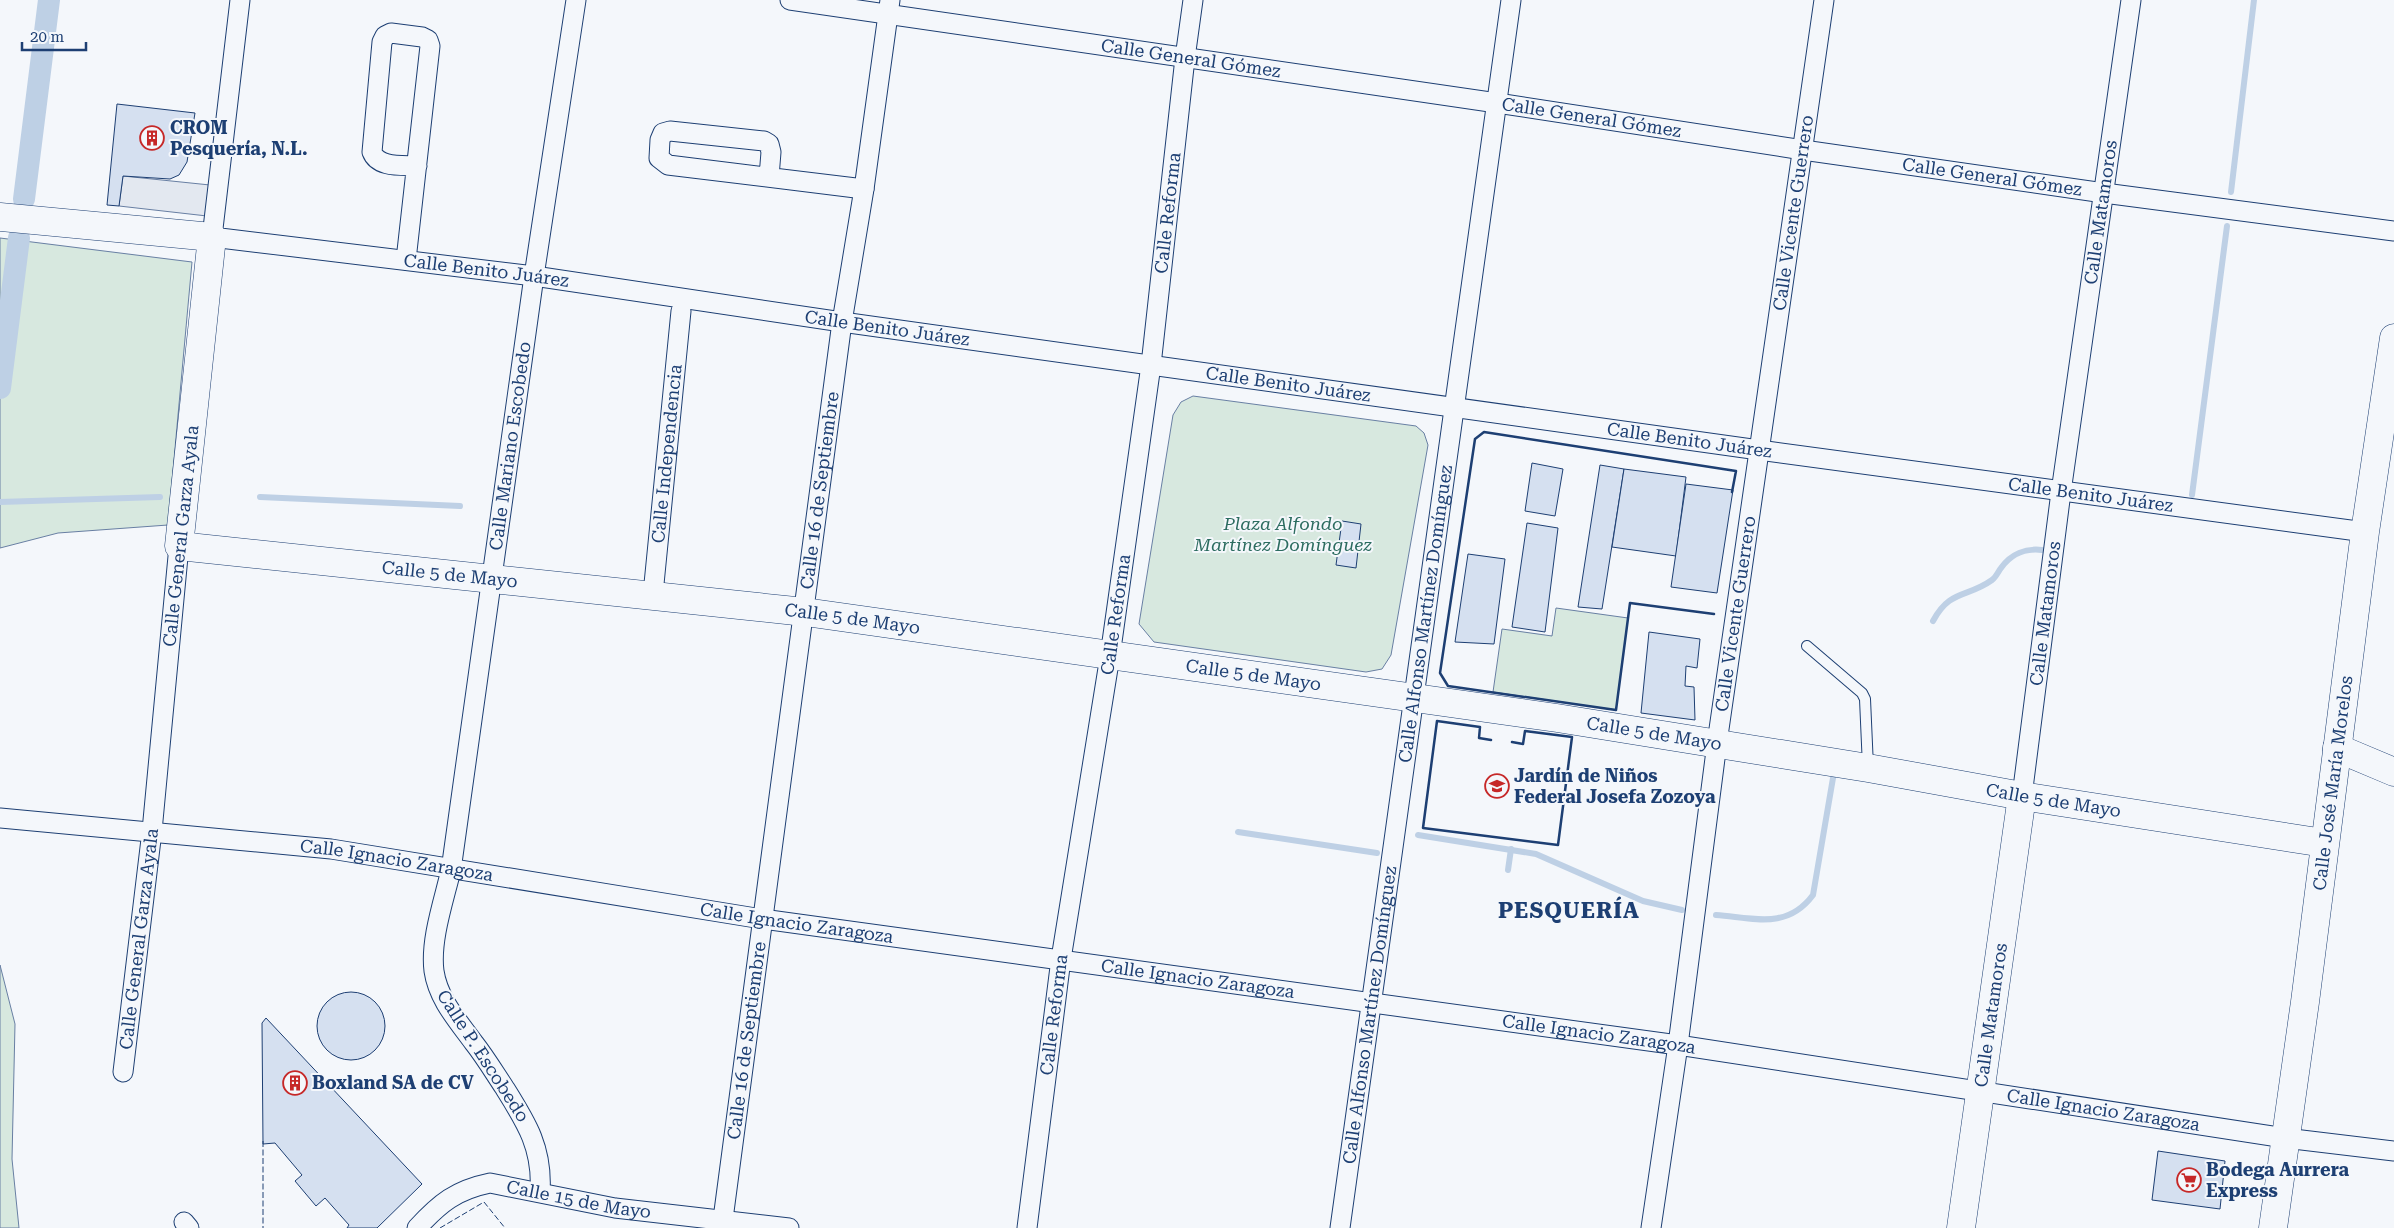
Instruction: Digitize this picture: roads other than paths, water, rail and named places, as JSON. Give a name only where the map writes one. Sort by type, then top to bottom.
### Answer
[{"type":"street","name":"Calle General Garza Ayala","points":[[123,1072],[152,831],[179,546],[212,237],[240,0]]},
{"type":"street","name":"Calle Mariano Escobedo","points":[[434,950],[451,870],[534,276],[576,0]]},
{"type":"street","name":"Calle General Gómez","points":[[790,0],[889,8],[1185,58],[1803,150],[2104,194],[2394,231]]},
{"type":"street","name":"Calle Reforma","points":[[1027,1228],[1061,959],[1110,656],[1151,365],[1193,0]]},
{"type":"street","name":"Calle Alfonso Martínez Domínguez","points":[[1340,1228],[1511,0]]},
{"type":"street","name":"Calle Vicente Guerrero","points":[[1652,1228],[1717,743],[1824,0]]},
{"type":"street","name":"Calle Matamoros","points":[[1961,1228],[2022,796],[2061,492],[2131,0]]},
{"type":"street","name":"Calle 16 de Septiembre","points":[[723,1219],[842,322],[864,189],[889,8]]},
{"type":"street","points":[[406,260],[417,166],[430,46],[428,40],[422,37],[391,33],[385,36],[382,42],[372,152],[374,159],[380,162],[417,166]]},
{"type":"street","points":[[769,177],[771,152],[769,144],[764,141],[670,131],[663,133],[661,136],[659,154],[665,164],[864,189]]},
{"type":"street","points":[[0,217],[212,237]]},
{"type":"street","name":"Calle Benito Juárez","points":[[212,237],[534,276],[842,322],[2061,492],[2365,532]]},
{"type":"street","name":"Calle Independencia","points":[[653,594],[681,312]]},
{"type":"street","name":"Calle José María Morelos","points":[[2273,1228],[2305,1002],[2365,532],[2387,444],[2394,338]]},
{"type":"street","name":"Calle 5 de Mayo","points":[[179,546],[653,594],[805,612],[1413,697],[1717,743],[2022,796],[2324,844]]},
{"type":"street","points":[[2336,748],[2394,772]]},
{"type":"street","name":"Calle Ignacio Zaragoza","points":[[0,818],[331,849],[762,919],[1678,1045],[1980,1093],[2285,1138],[2394,1151]]},
{"type":"street","name":"Calle P. Escobedo","points":[[434,950],[434,971],[441,994],[452,1014],[481,1051],[528,1125],[540,1162],[540,1192]]},
{"type":"street","name":"Calle 15 de Mayo","points":[[417,1228],[435,1209],[454,1194],[470,1187],[490,1183],[615,1208],[789,1228]]},
{"type":"lane","points":[[1806,646],[1862,693],[1865,699],[1868,768]]},
{"type":"waterway","points":[[24,199],[49,0]]},
{"type":"waterway","points":[[2231,192],[2254,0]]},
{"type":"waterway","points":[[2192,495],[2227,226]]},
{"type":"waterway","points":[[0,388],[19,238]]},
{"type":"waterway","points":[[0,502],[160,497]]},
{"type":"waterway","points":[[260,497],[460,506]]},
{"type":"waterway","points":[[1933,621],[1939,611],[1953,599],[1975,590],[1992,580],[2009,559],[2025,551],[2042,550]]},
{"type":"waterway","points":[[1716,915],[1757,919],[1781,918],[1803,906],[1813,895],[1833,778]]},
{"type":"waterway","points":[[1238,832],[1377,853]]},
{"type":"waterway","points":[[1418,835],[1536,854],[1643,901],[1682,910]]},
{"type":"waterway","points":[[1508,870],[1511,849]]},
{"type":"place","name":"CROM Pesquería, N.L.","points":[[152,138]]},
{"type":"place","name":"Jardín de Niños Federal Josefa Zozoya","points":[[1497,786]]},
{"type":"place","name":"Boxland SA de CV","points":[[295,1083]]},
{"type":"place","name":"Bodega Aurrera Express","points":[[2189,1180]]},
{"type":"district","name":"PESQUERÍA","points":[[1569,910]]},
{"type":"park label","name":"Plaza Alfondo Martínez Domínguez","points":[[1283,534]]}]
